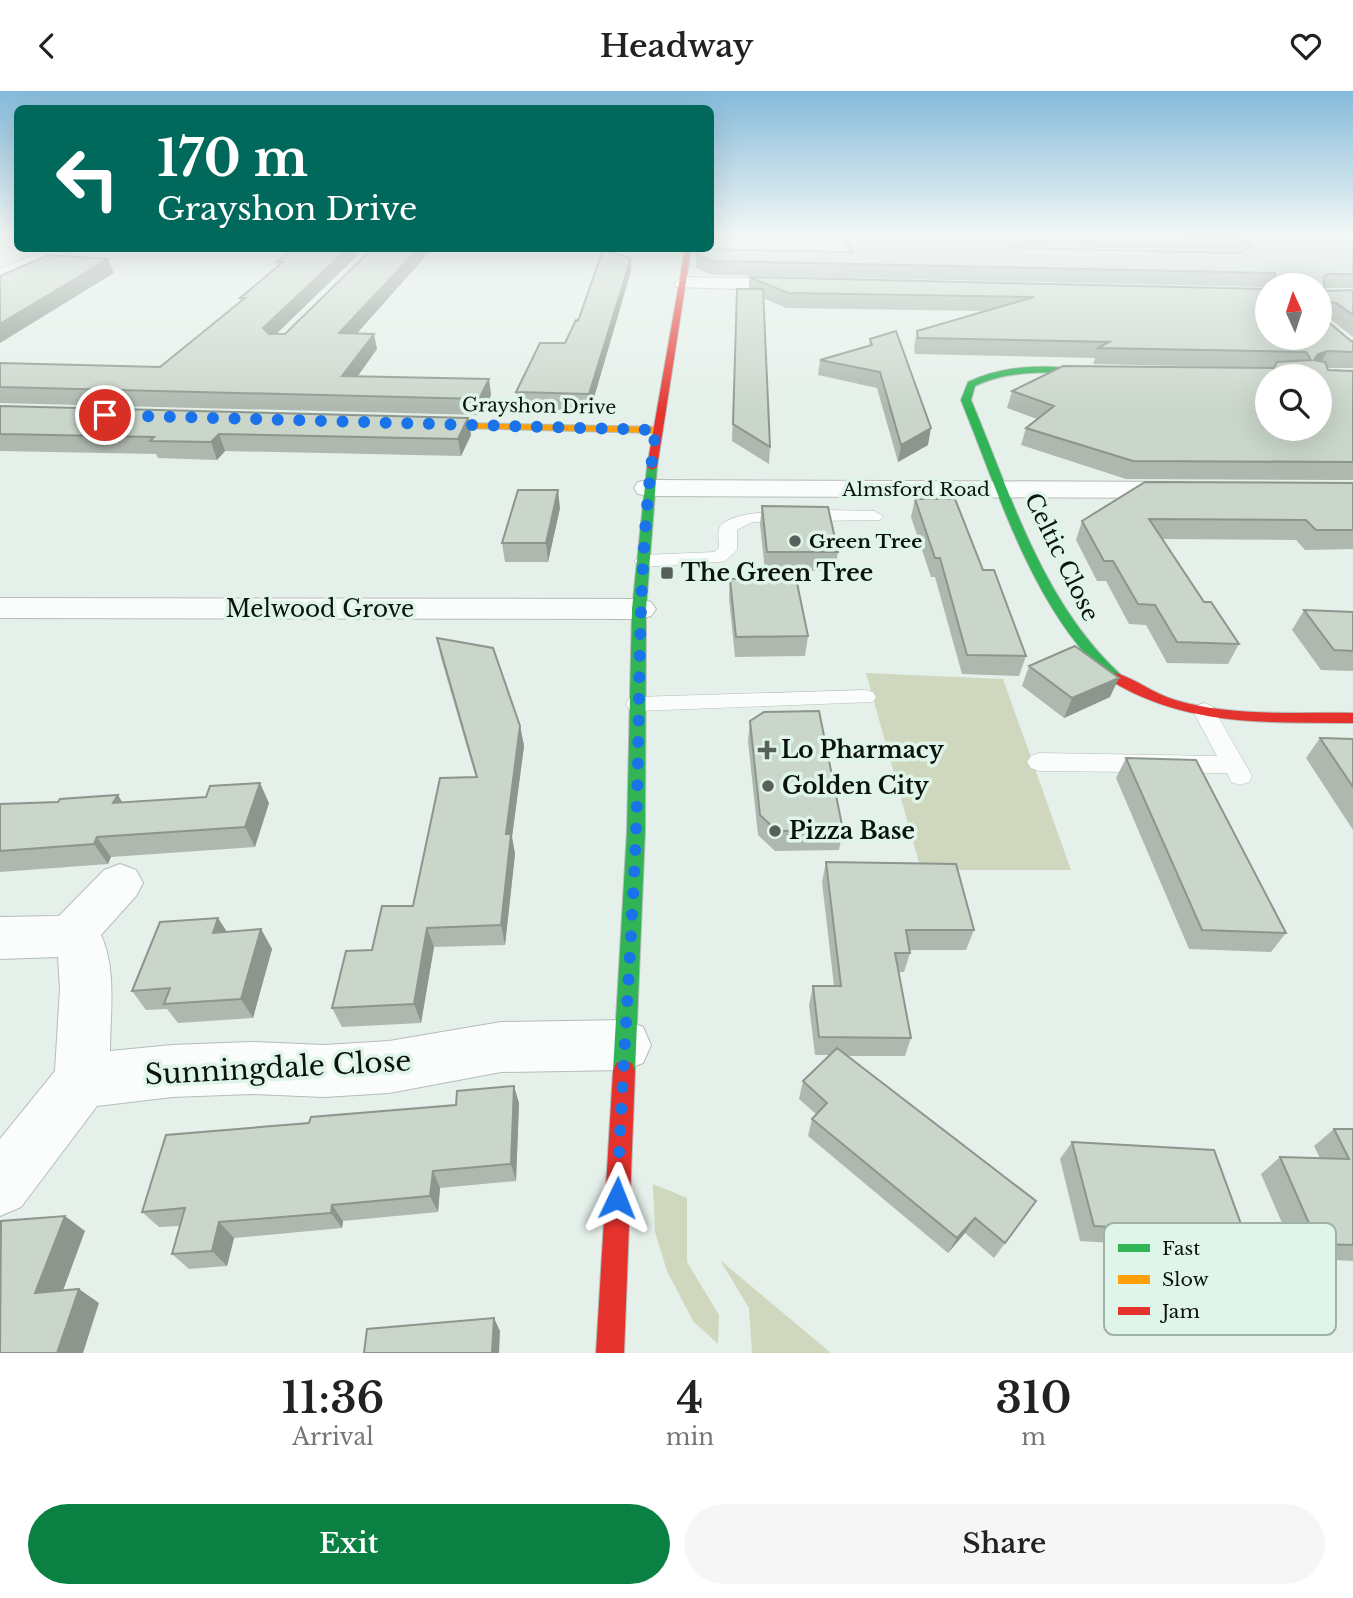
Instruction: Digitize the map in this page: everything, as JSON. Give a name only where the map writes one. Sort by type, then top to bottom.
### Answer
[{"type":"street","points":[[610,1353],[636,831],[639,609],[648,488],[681,295]]},
{"type":"street","name":"Celtic Close","points":[[1124,373],[999,374],[971,384],[966,400],[1003,489],[1072,634],[1092,658],[1115,678],[1150,697],[1204,711],[1353,718]]},
{"type":"street","name":"Grayshon Drive","points":[[398,423],[656,430]]},
{"type":"street","name":"Almsford Road","points":[[648,488],[1216,491]]},
{"type":"street","name":"Melwood Grove","points":[[0,608],[639,609]]},
{"type":"street","points":[[70,936],[120,883]]},
{"type":"street","points":[[0,938],[70,936],[82,947],[85,989],[82,1081],[0,1186]]},
{"type":"street","name":"Sunningdale Close","points":[[82,1081],[172,1071],[251,1068],[324,1071],[389,1067],[501,1047],[624,1045]]},
{"type":"lane","points":[[822,489],[829,517]]},
{"type":"lane","points":[[643,561],[719,557],[728,550],[728,529],[736,522],[750,517],[874,516]]},
{"type":"lane","points":[[637,704],[865,697]]},
{"type":"lane","points":[[1040,762],[1238,772],[1204,711]]},
{"type":"green space","points":[[866,673],[1003,679],[1071,870],[921,870]]},
{"type":"green space","points":[[653,1184],[687,1198],[687,1262],[719,1315],[718,1344],[693,1321],[667,1271],[655,1232]]},
{"type":"green space","points":[[720,1260],[831,1353],[752,1353],[749,1308]]},
{"type":"building","points":[[0,295],[48,295],[0,324]]},
{"type":"building","points":[[244,295],[298,295],[263,328],[269,334],[285,334],[325,295],[375,295],[339,333],[374,334],[342,376],[489,379],[479,399],[0,387],[0,363],[160,367],[245,298],[240,298]]},
{"type":"building","points":[[587,295],[620,295],[589,394],[516,392],[540,343],[565,343],[576,320],[578,321]]},
{"type":"building","points":[[737,295],[763,295],[770,447],[733,424]]},
{"type":"building","points":[[904,295],[1255,295],[1255,350],[1332,350],[1332,325],[1353,341],[1353,352],[1327,351],[1318,354],[1314,360],[1326,364],[1276,364],[1311,360],[1306,352],[1098,348],[1109,342],[918,338],[917,331],[1034,297]]},
{"type":"building","points":[[1332,295],[1353,295],[1353,315],[1332,302]]},
{"type":"building","points":[[896,331],[931,428],[901,445],[880,372],[820,360],[872,345],[870,339]]},
{"type":"building","points":[[1063,366],[1255,368],[1255,441],[1332,441],[1332,370],[1353,371],[1353,462],[1133,461],[1026,428],[1054,406],[1012,391]]},
{"type":"building","points":[[0,406],[468,418],[458,439],[219,434],[211,442],[150,441],[154,437],[0,434]]},
{"type":"building","points":[[1145,482],[1353,483],[1353,530],[1316,530],[1306,520],[1149,519],[1204,602],[1211,602],[1239,644],[1177,642],[1155,605],[1138,604],[1113,561],[1104,561],[1082,521]]},
{"type":"building","points":[[518,490],[558,490],[546,543],[502,543]]},
{"type":"building","points":[[915,499],[955,499],[983,570],[994,570],[1026,656],[967,655],[940,558],[935,558]]},
{"type":"building","points":[[762,506],[828,507],[838,552],[767,552]]},
{"type":"building","points":[[796,578],[808,636],[736,637],[730,579]]},
{"type":"building","points":[[1304,610],[1353,612],[1353,651],[1334,650]]},
{"type":"building","points":[[437,638],[493,648],[520,726],[506,834],[511,834],[501,925],[427,928],[414,1004],[332,1008],[346,951],[372,950],[382,906],[413,906],[440,778],[477,777]]},
{"type":"building","points":[[1075,646],[1119,678],[1072,698],[1029,666]]},
{"type":"building","points":[[819,711],[843,830],[777,831],[760,815],[750,721],[764,712]]},
{"type":"building","points":[[1320,738],[1353,739],[1353,787]]},
{"type":"building","points":[[1126,758],[1196,760],[1286,933],[1202,930]]},
{"type":"building","points":[[260,783],[245,827],[97,837],[94,844],[0,851],[0,804],[58,802],[60,799],[118,795],[113,803],[206,797],[210,786]]},
{"type":"building","points":[[826,862],[956,864],[974,930],[906,930],[910,953],[895,953],[911,1038],[819,1037],[813,986],[841,986]]},
{"type":"building","points":[[218,918],[213,933],[261,929],[241,999],[164,1004],[170,988],[132,991],[160,922]]},
{"type":"building","points":[[837,1048],[1036,1201],[1005,1243],[975,1218],[957,1238],[812,1119],[827,1103],[803,1081]]},
{"type":"building","points":[[514,1086],[511,1164],[433,1171],[430,1196],[332,1205],[331,1213],[219,1222],[212,1251],[172,1254],[185,1208],[142,1212],[166,1135],[309,1123],[311,1117],[456,1105],[457,1091]]},
{"type":"building","points":[[1334,1129],[1353,1129],[1353,1245],[1336,1245],[1336,1223],[1309,1223],[1280,1157],[1349,1159]]},
{"type":"building","points":[[1072,1142],[1214,1150],[1241,1223],[1104,1223],[1104,1227],[1094,1226]]},
{"type":"building","points":[[65,1216],[35,1293],[79,1289],[57,1353],[0,1353],[1,1221]]},
{"type":"building","points":[[494,1318],[492,1353],[364,1353],[367,1329]]},
{"type":"traffic: fast","points":[[1104,372],[1036,369],[1002,373],[971,384],[966,400],[1010,509],[1048,589],[1069,625],[1092,656],[1116,678]]},
{"type":"traffic: fast","points":[[624,1071],[636,831],[639,609],[652,467]]},
{"type":"traffic: slow","points":[[418,424],[656,430]]},
{"type":"traffic: jam","points":[[652,467],[680,295]]},
{"type":"traffic: jam","points":[[1116,678],[1142,693],[1200,711],[1261,717],[1353,718]]},
{"type":"traffic: jam","points":[[610,1353],[624,1071]]},
{"type":"place","name":"Green Tree","points":[[795,541]]},
{"type":"place","name":"The Green Tree","points":[[667,573]]},
{"type":"place","name":"Lo Pharmacy","points":[[767,750]]},
{"type":"place","name":"Golden City","points":[[768,786]]},
{"type":"place","name":"Pizza Base","points":[[775,831]]},
{"type":"route","points":[[105,415],[656,430],[648,488],[639,609],[636,831],[617,1198]]}]
